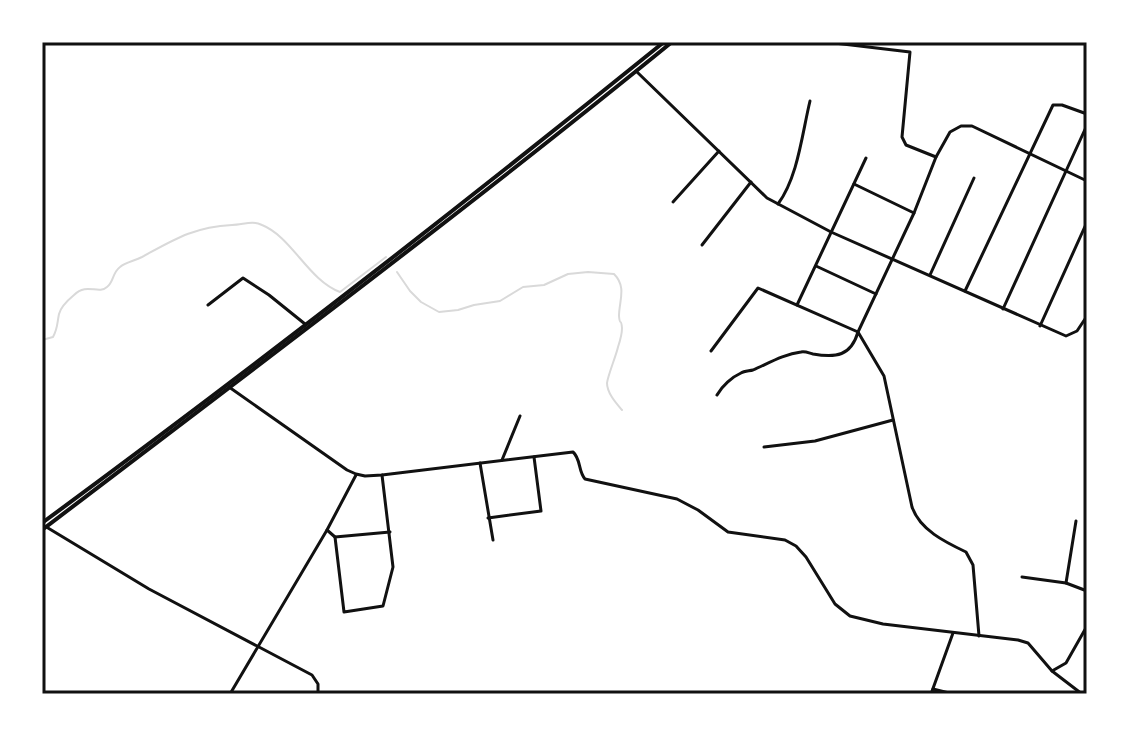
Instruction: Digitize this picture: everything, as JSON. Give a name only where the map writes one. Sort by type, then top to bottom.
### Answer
[{"type":"main road","points":[[228,386],[664,42]]},
{"type":"main road","points":[[43,527],[475,199],[672,42]]},
{"type":"street","points":[[826,42],[910,52],[902,137],[906,145],[936,157]]},
{"type":"street","points":[[636,71],[767,198],[778,204],[831,232],[1066,336],[1077,331],[1087,316]]},
{"type":"street","points":[[778,204],[789,188],[810,101]]},
{"type":"street","points":[[965,291],[1053,105],[1087,114]]},
{"type":"street","points":[[1003,309],[1087,125]]},
{"type":"street","points":[[717,395],[740,373],[783,356],[803,351],[832,355],[848,351],[855,344],[936,157],[950,132],[961,126],[972,126],[1087,181]]},
{"type":"street","points":[[673,202],[719,151]]},
{"type":"street","points":[[797,305],[866,158]]},
{"type":"street","points":[[930,275],[974,178]]},
{"type":"street","points":[[702,245],[751,182]]},
{"type":"street","points":[[854,184],[914,213]]},
{"type":"street","points":[[1040,326],[1087,222]]},
{"type":"street","points":[[816,266],[876,294]]},
{"type":"street","points":[[208,305],[243,278],[305,324]]},
{"type":"street","points":[[711,351],[758,288],[858,332],[884,376],[915,517],[921,525],[970,557],[979,636]]},
{"type":"street","points":[[228,386],[356,474],[382,475],[573,452],[585,479],[677,499],[728,532],[785,540],[796,546],[835,604],[850,616],[883,624],[1028,643],[1052,671],[1082,694]]},
{"type":"street","points":[[502,460],[520,416]]},
{"type":"street","points":[[764,447],[815,441],[893,420]]},
{"type":"street","points":[[488,518],[541,511],[534,457]]},
{"type":"street","points":[[480,463],[493,540]]},
{"type":"street","points":[[230,694],[327,530],[356,474]]},
{"type":"street","points":[[327,530],[335,537],[344,612],[383,606],[393,567],[382,475]]},
{"type":"street","points":[[1066,583],[1076,521]]},
{"type":"street","points":[[43,527],[149,589],[312,675],[318,684],[318,694]]},
{"type":"street","points":[[335,537],[390,532]]},
{"type":"street","points":[[1022,577],[1066,583],[1087,591]]},
{"type":"street","points":[[1052,671],[1066,663],[1087,626]]},
{"type":"street","points":[[953,633],[932,691],[953,694]]},
{"type":"waterway","points":[[42,340],[53,337],[61,308],[79,291],[104,289],[122,265],[207,228],[251,223],[262,225],[282,239],[319,278],[340,292],[386,257]]},
{"type":"waterway","points":[[397,272],[421,302],[439,312],[500,301],[523,287],[544,285],[568,274],[614,274],[621,289],[619,316],[622,330],[607,387],[622,410]]}]
